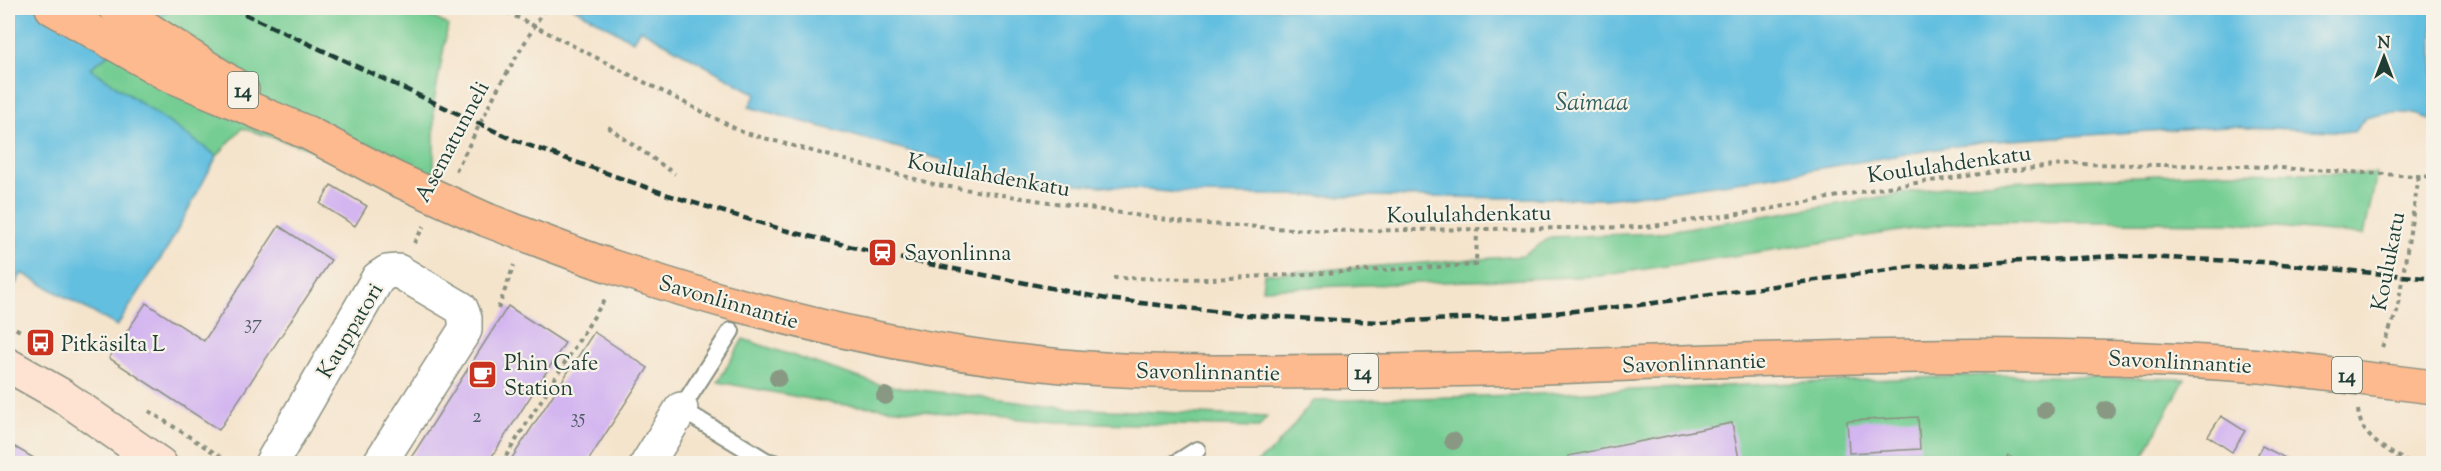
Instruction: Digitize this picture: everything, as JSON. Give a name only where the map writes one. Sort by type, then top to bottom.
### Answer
[{"type":"highway","name":"Savonlinnantie","points":[[52,8],[172,60],[394,178],[487,220],[610,266],[705,296],[809,323],[950,351],[1062,366],[1180,372],[1390,372],[1879,355],[2088,356],[2260,366],[2433,387]]},
{"type":"highway","name":"14","points":[[116,8],[172,60]]},
{"type":"main road","points":[[8,365],[61,395],[160,464]]},
{"type":"street","name":"Kauppatori","points":[[271,464],[378,278],[387,272],[398,271],[461,308],[465,318],[465,330],[379,464]]},
{"type":"street","points":[[647,464],[681,409]]},
{"type":"lane","points":[[730,331],[681,409],[766,461],[777,464]]},
{"type":"lane","points":[[1175,464],[1197,450]]},
{"type":"path","name":"Koululahdenkatu","points":[[499,8],[742,132],[937,185],[1187,223],[1329,231],[1645,227],[1753,212],[1887,187],[1995,172],[2074,165],[2245,166],[2433,177]]},
{"type":"path","name":"Asematunneli","points":[[453,176],[497,90],[545,8]]},
{"type":"path","points":[[608,127],[675,174]]},
{"type":"path","name":"Koulukatu","points":[[2378,356],[2397,312],[2420,176]]},
{"type":"path","name":"Asematunneli","points":[[404,275],[406,256],[430,216]]},
{"type":"path","points":[[1113,278],[1211,279],[1476,265],[1477,230]]},
{"type":"path","points":[[488,304],[498,310],[516,262]]},
{"type":"path","points":[[501,464],[608,293]]},
{"type":"path","points":[[2360,400],[2358,412],[2366,435],[2411,464]]},
{"type":"path","points":[[146,410],[232,464]]},
{"type":"green space","points":[[171,8],[414,8],[448,25],[434,102],[434,187],[242,128],[217,156],[90,68]]},
{"type":"green space","points":[[2225,172],[2377,174],[2364,235],[2234,223],[1966,221],[1599,276],[1262,289],[1264,274],[1523,256],[1551,237],[1656,233],[1962,184]]},
{"type":"green space","points":[[743,339],[881,385],[1064,408],[1267,417],[1259,427],[1057,422],[836,404],[718,382]]},
{"type":"green space","points":[[1987,375],[2185,379],[2139,463],[1255,464],[1275,448],[1313,401]]},
{"type":"water","points":[[8,8],[171,8],[90,68],[217,156],[167,249],[117,326],[22,273],[8,297]]},
{"type":"water","name":"Saimaa","points":[[574,8],[2433,8],[2433,121],[2408,113],[2391,113],[2365,118],[2354,132],[2227,126],[1980,142],[1730,183],[1606,199],[1192,194],[941,172],[943,160],[749,107],[756,94],[640,29],[633,41]]},
{"type":"building","points":[[331,185],[367,206],[355,226],[320,204]]},
{"type":"building","points":[[279,226],[331,260],[219,430],[109,358],[146,303],[204,341]]},
{"type":"building","points":[[508,306],[565,343],[487,464],[407,464]]},
{"type":"building","points":[[594,332],[648,368],[586,464],[508,464]]},
{"type":"building","points":[[2221,416],[2245,431],[2232,452],[2208,436]]},
{"type":"building","points":[[1918,417],[1920,449],[1849,453],[1847,421]]},
{"type":"building","points":[[1732,423],[1740,464],[1569,464],[1568,456]]},
{"type":"building","points":[[13,446],[44,464],[9,464],[8,456]]},
{"type":"building","points":[[2262,446],[2297,464],[2253,464]]},
{"type":"building","points":[[2009,456],[2021,464],[2005,464]]},
{"type":"railway","points":[[232,8],[514,140],[668,195],[784,230],[893,257],[1107,299],[1247,315],[1380,322],[1509,317],[1639,305],[1909,267],[2117,256],[2262,262],[2434,279]]},
{"type":"place","name":"Savonlinna","points":[[883,252]]},
{"type":"place","name":"Pitkäsilta L","points":[[40,343]]},
{"type":"place","name":"Phin Cafe Station","points":[[483,375]]}]
